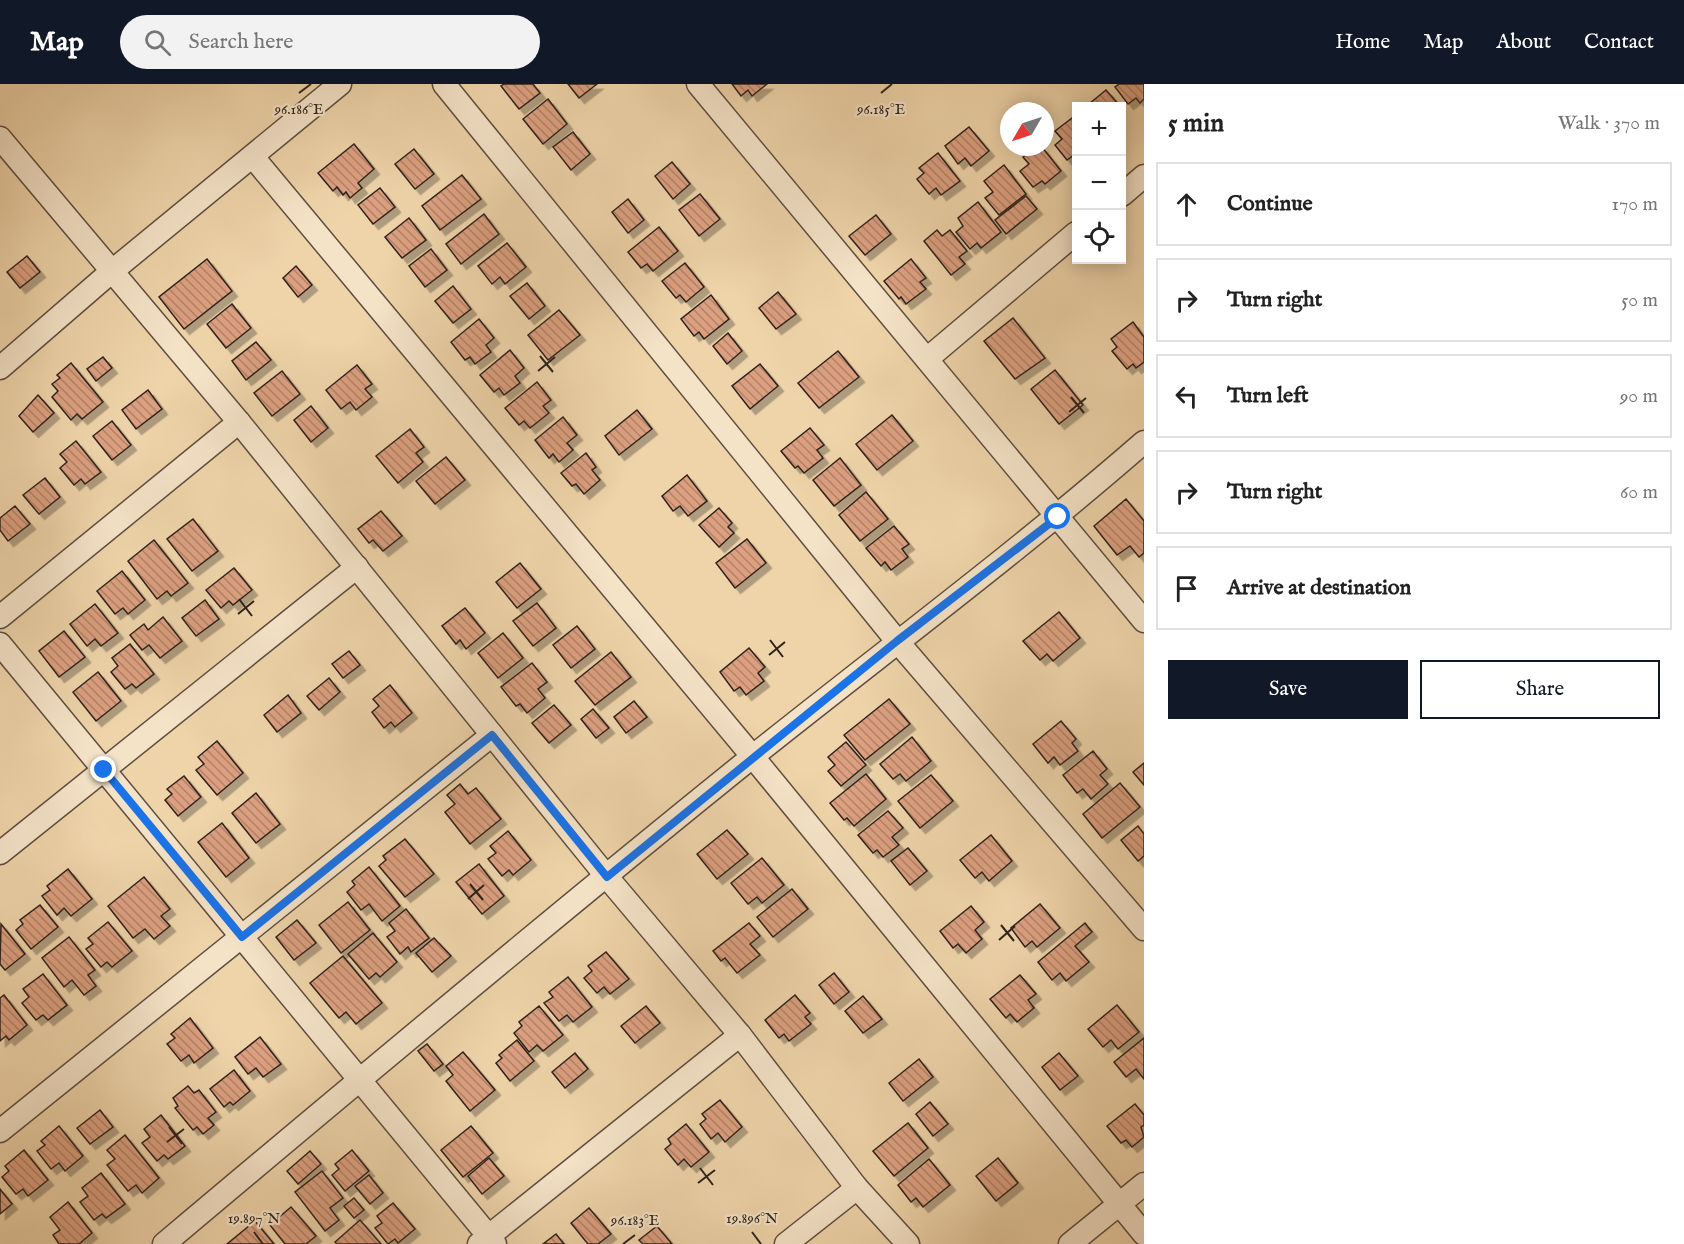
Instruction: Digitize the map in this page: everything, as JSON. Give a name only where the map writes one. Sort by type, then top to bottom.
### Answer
[{"type":"street","points":[[0,368],[111,272],[340,84]]},
{"type":"street","points":[[444,84],[897,641],[1144,929]]},
{"type":"street","points":[[698,84],[1144,621]]},
{"type":"street","points":[[0,138],[239,422],[607,877],[740,1035],[857,1188],[908,1244]]},
{"type":"street","points":[[253,157],[753,756],[1144,1234]]},
{"type":"street","points":[[1126,192],[1144,176]]},
{"type":"street","points":[[927,359],[1072,237]]},
{"type":"street","points":[[0,617],[239,422]]},
{"type":"street","points":[[164,1244],[360,1079],[753,756],[1058,517],[1144,442]]},
{"type":"street","points":[[0,853],[357,567]]},
{"type":"street","points":[[0,644],[360,1079],[487,1241],[740,1035]]},
{"type":"street","points":[[0,1131],[492,735]]},
{"type":"street","points":[[1071,1244],[1144,1184]]},
{"type":"street","points":[[786,1244],[857,1188]]},
{"type":"building","points":[[504,84],[533,84],[540,93],[519,109],[501,86]]},
{"type":"building","points":[[568,84],[597,84],[579,98]]},
{"type":"building","points":[[732,84],[767,84],[752,96],[748,90],[741,96]]},
{"type":"building","points":[[1119,84],[1144,84],[1144,99],[1140,103],[1136,98],[1128,104],[1115,87]]},
{"type":"building","points":[[1106,90],[1116,102],[1091,102]]},
{"type":"building","points":[[548,99],[567,124],[543,144],[523,119]]},
{"type":"building","points":[[1072,118],[1072,156],[1067,160],[1055,145],[1062,139],[1055,131]]},
{"type":"building","points":[[969,127],[989,151],[971,166],[965,158],[958,164],[945,146]]},
{"type":"building","points":[[573,132],[590,154],[571,170],[553,147]]},
{"type":"building","points":[[354,144],[374,169],[358,183],[362,188],[350,198],[346,192],[343,195],[337,187],[333,191],[318,173]]},
{"type":"building","points":[[414,149],[434,174],[415,189],[395,164]]},
{"type":"building","points":[[938,153],[960,181],[941,195],[936,188],[929,194],[917,179],[924,173],[919,168]]},
{"type":"building","points":[[1049,156],[1061,171],[1045,184],[1042,181],[1033,187],[1020,171],[1029,164],[1023,157]]},
{"type":"building","points":[[672,162],[690,184],[673,199],[655,176]]},
{"type":"building","points":[[1004,165],[1026,194],[999,215],[985,198],[993,192],[984,181]]},
{"type":"building","points":[[462,175],[481,199],[440,230],[422,206]]},
{"type":"building","points":[[380,188],[395,207],[373,224],[358,205]]},
{"type":"building","points":[[700,194],[720,219],[699,236],[679,210]]},
{"type":"building","points":[[1026,196],[1037,209],[1006,234],[995,220]]},
{"type":"building","points":[[628,199],[644,220],[628,233],[612,212]]},
{"type":"building","points":[[978,202],[1001,232],[981,248],[977,243],[970,249],[956,232],[963,226],[958,218]]},
{"type":"building","points":[[484,214],[499,234],[461,264],[446,244]]},
{"type":"building","points":[[876,215],[891,234],[865,255],[849,236]]},
{"type":"building","points":[[409,218],[426,240],[402,258],[385,237]]},
{"type":"building","points":[[659,227],[678,251],[653,271],[647,264],[641,268],[628,252]]},
{"type":"building","points":[[937,230],[942,236],[950,230],[967,251],[959,257],[965,264],[951,275],[924,241]]},
{"type":"building","points":[[507,243],[526,267],[505,284],[500,277],[492,284],[478,266]]},
{"type":"building","points":[[431,249],[447,270],[425,287],[409,266]]},
{"type":"building","points":[[27,256],[40,272],[20,288],[7,272]]},
{"type":"building","points":[[207,259],[232,291],[184,329],[159,297]]},
{"type":"building","points":[[911,259],[926,278],[920,282],[926,289],[906,304],[884,281]]},
{"type":"building","points":[[685,263],[704,287],[686,302],[680,295],[676,298],[662,281]]},
{"type":"building","points":[[296,266],[312,285],[298,297],[283,278]]},
{"type":"building","points":[[527,283],[545,306],[529,319],[510,296]]},
{"type":"building","points":[[453,286],[471,309],[453,323],[435,301]]},
{"type":"building","points":[[778,292],[796,314],[776,329],[759,308]]},
{"type":"building","points":[[711,295],[729,319],[704,339],[699,332],[694,336],[681,319]]},
{"type":"building","points":[[232,304],[251,328],[226,348],[207,324]]},
{"type":"building","points":[[559,310],[580,335],[548,360],[528,335]]},
{"type":"building","points":[[1013,318],[1045,358],[1015,379],[984,341]]},
{"type":"building","points":[[479,319],[494,338],[486,345],[491,352],[475,364],[470,357],[465,360],[451,342]]},
{"type":"building","points":[[1133,322],[1144,337],[1144,362],[1136,368],[1133,364],[1127,369],[1112,351],[1117,347],[1111,339]]},
{"type":"building","points":[[728,333],[742,351],[727,364],[713,346]]},
{"type":"building","points":[[256,342],[271,360],[246,380],[232,361]]},
{"type":"building","points":[[510,350],[524,368],[515,376],[520,383],[504,395],[499,388],[494,392],[480,375]]},
{"type":"building","points":[[838,351],[859,377],[819,408],[798,383]]},
{"type":"building","points":[[103,357],[112,368],[96,381],[87,369]]},
{"type":"building","points":[[71,363],[103,402],[82,419],[77,414],[71,420],[52,397],[58,391],[52,384],[60,378],[57,375]]},
{"type":"building","points":[[760,364],[778,386],[750,409],[732,386]]},
{"type":"building","points":[[357,365],[372,384],[365,389],[372,397],[356,410],[350,402],[341,409],[326,390]]},
{"type":"building","points":[[1055,370],[1083,405],[1059,424],[1031,389]]},
{"type":"building","points":[[282,371],[300,394],[272,416],[254,393]]},
{"type":"building","points":[[537,382],[551,400],[543,406],[549,413],[530,428],[524,421],[519,425],[505,408]]},
{"type":"building","points":[[148,390],[162,409],[136,429],[122,410]]},
{"type":"building","points":[[38,395],[54,413],[33,432],[19,416]]},
{"type":"building","points":[[311,406],[328,428],[311,442],[294,420]]},
{"type":"building","points":[[637,410],[652,429],[619,455],[605,436]]},
{"type":"building","points":[[892,415],[913,441],[877,470],[856,444]]},
{"type":"building","points":[[563,417],[577,435],[567,443],[573,450],[559,462],[553,454],[549,458],[535,440]]},
{"type":"building","points":[[112,421],[131,445],[112,460],[93,436]]},
{"type":"building","points":[[810,428],[824,445],[817,450],[823,458],[804,473],[798,466],[795,468],[781,451]]},
{"type":"building","points":[[410,429],[424,447],[416,453],[423,462],[398,483],[376,456]]},
{"type":"building","points":[[76,441],[101,472],[85,484],[81,479],[74,485],[60,468],[67,462],[60,454]]},
{"type":"building","points":[[586,453],[596,467],[592,470],[600,480],[584,494],[576,484],[572,486],[561,473]]},
{"type":"building","points":[[446,457],[465,480],[435,504],[416,481]]},
{"type":"building","points":[[840,458],[861,485],[834,506],[813,480]]},
{"type":"building","points":[[687,475],[707,501],[688,516],[680,506],[673,511],[662,496]]},
{"type":"building","points":[[45,478],[60,497],[39,514],[23,495]]},
{"type":"building","points":[[866,492],[888,519],[860,541],[839,515]]},
{"type":"building","points":[[1126,499],[1144,521],[1144,553],[1139,557],[1130,546],[1117,555],[1094,526]]},
{"type":"building","points":[[15,506],[30,524],[8,541],[0,530],[0,518]]},
{"type":"building","points":[[719,508],[732,523],[728,527],[734,533],[719,547],[699,525]]},
{"type":"building","points":[[381,511],[402,536],[383,551],[373,540],[369,543],[358,529]]},
{"type":"building","points":[[193,519],[218,551],[192,571],[167,539]]},
{"type":"building","points":[[894,526],[909,544],[902,549],[908,557],[891,570],[885,562],[881,566],[866,548]]},
{"type":"building","points":[[747,539],[766,563],[735,588],[716,563]]},
{"type":"building","points":[[154,540],[188,583],[171,596],[167,591],[157,599],[128,561]]},
{"type":"building","points":[[520,563],[541,589],[517,608],[496,582]]},
{"type":"building","points":[[234,568],[252,590],[233,605],[229,601],[221,608],[206,590]]},
{"type":"building","points":[[122,571],[145,600],[128,614],[123,608],[115,614],[97,591]]},
{"type":"building","points":[[205,600],[219,619],[196,636],[182,618]]},
{"type":"building","points":[[537,603],[556,628],[533,646],[513,621]]},
{"type":"building","points":[[95,604],[118,633],[101,646],[95,639],[87,646],[70,624]]},
{"type":"building","points":[[465,608],[485,633],[466,649],[460,640],[456,644],[442,626]]},
{"type":"building","points":[[1059,612],[1080,638],[1053,661],[1047,654],[1040,660],[1023,641]]},
{"type":"building","points":[[163,617],[182,641],[160,658],[149,645],[142,650],[130,635],[144,624],[148,630]]},
{"type":"building","points":[[577,626],[595,649],[571,668],[553,645]]},
{"type":"building","points":[[64,631],[85,657],[59,677],[39,651]]},
{"type":"building","points":[[503,633],[523,658],[498,678],[478,653]]},
{"type":"building","points":[[130,644],[154,674],[136,688],[132,684],[125,689],[111,672],[118,666],[112,658]]},
{"type":"building","points":[[749,648],[765,667],[758,673],[764,681],[746,695],[740,687],[734,691],[720,672]]},
{"type":"building","points":[[349,651],[360,665],[343,678],[332,664]]},
{"type":"building","points":[[611,652],[631,677],[595,705],[575,681]]},
{"type":"building","points":[[532,663],[547,682],[538,689],[545,698],[527,713],[520,704],[516,706],[501,687]]},
{"type":"building","points":[[98,672],[121,701],[96,721],[73,692]]},
{"type":"building","points":[[329,678],[340,692],[319,710],[307,696]]},
{"type":"building","points":[[390,685],[412,713],[395,727],[391,722],[384,728],[372,712],[379,706],[373,699]]},
{"type":"building","points":[[288,695],[301,713],[277,732],[264,715]]},
{"type":"building","points":[[889,699],[910,724],[865,760],[844,735]]},
{"type":"building","points":[[634,701],[647,717],[626,733],[614,717]]},
{"type":"building","points":[[554,705],[571,725],[549,743],[532,723]]},
{"type":"building","points":[[593,709],[609,728],[596,738],[581,719]]},
{"type":"building","points":[[1061,721],[1076,739],[1072,743],[1078,751],[1060,765],[1054,757],[1048,763],[1033,744]]},
{"type":"building","points":[[912,737],[931,761],[906,781],[900,774],[893,779],[880,764]]},
{"type":"building","points":[[217,741],[243,773],[217,795],[196,770],[204,764],[198,757]]},
{"type":"building","points":[[846,742],[866,765],[841,786],[828,771],[835,765],[828,757]]},
{"type":"building","points":[[1093,751],[1107,769],[1100,775],[1108,784],[1091,799],[1083,789],[1077,793],[1063,775]]},
{"type":"building","points":[[1144,763],[1144,785],[1133,772]]},
{"type":"building","points":[[866,774],[886,799],[854,826],[847,818],[844,820],[830,803]]},
{"type":"building","points":[[931,775],[953,801],[920,828],[898,801]]},
{"type":"building","points":[[184,776],[201,797],[178,816],[165,800],[172,794],[167,789]]},
{"type":"building","points":[[1120,783],[1140,807],[1102,838],[1083,814]]},
{"type":"building","points":[[460,784],[468,794],[476,788],[501,819],[470,844],[445,812],[455,804],[447,795]]},
{"type":"building","points":[[256,793],[280,824],[256,843],[232,813]]},
{"type":"building","points":[[888,811],[903,828],[892,837],[899,845],[883,857],[877,850],[873,853],[858,835]]},
{"type":"building","points":[[222,823],[249,858],[226,877],[198,842]]},
{"type":"building","points":[[1138,826],[1144,834],[1144,856],[1138,861],[1121,840]]},
{"type":"building","points":[[727,830],[748,854],[717,879],[697,854]]},
{"type":"building","points":[[508,831],[531,860],[513,875],[509,870],[502,876],[488,859],[496,853],[490,846]]},
{"type":"building","points":[[991,835],[1012,861],[989,881],[982,872],[975,878],[960,860]]},
{"type":"building","points":[[405,839],[434,874],[405,897],[379,866],[386,860],[383,856]]},
{"type":"building","points":[[908,848],[927,871],[910,885],[891,861]]},
{"type":"building","points":[[762,858],[784,885],[762,903],[757,897],[748,904],[731,883]]},
{"type":"building","points":[[479,864],[504,896],[482,914],[456,882]]},
{"type":"building","points":[[369,867],[400,906],[382,921],[369,904],[361,910],[347,892],[355,885],[352,881]]},
{"type":"building","points":[[68,869],[92,899],[71,916],[64,908],[57,915],[42,896],[50,890],[47,886]]},
{"type":"building","points":[[144,877],[170,909],[161,916],[170,926],[154,939],[145,929],[133,938],[108,906]]},
{"type":"building","points":[[792,889],[808,909],[773,937],[757,917]]},
{"type":"building","points":[[348,902],[370,930],[341,953],[319,925]]},
{"type":"building","points":[[1040,904],[1060,928],[1037,947],[1032,941],[1025,947],[1011,928]]},
{"type":"building","points":[[40,905],[58,927],[31,949],[16,930],[23,924],[20,920]]},
{"type":"building","points":[[971,906],[984,922],[975,930],[982,939],[966,953],[958,944],[953,948],[940,931]]},
{"type":"building","points":[[406,909],[429,938],[411,952],[408,947],[400,954],[387,937],[395,931],[389,923]]},
{"type":"building","points":[[297,920],[316,943],[294,960],[276,937]]},
{"type":"building","points":[[108,922],[132,951],[112,967],[107,962],[101,967],[86,949],[93,944],[88,938]]},
{"type":"building","points":[[749,923],[760,936],[750,944],[760,955],[737,973],[725,958],[721,961],[713,951]]},
{"type":"building","points":[[1085,923],[1092,932],[1075,946],[1089,962],[1066,981],[1060,973],[1052,980],[1038,962]]},
{"type":"building","points":[[1,924],[25,954],[5,970],[0,964]]},
{"type":"building","points":[[373,933],[397,962],[380,977],[376,973],[369,979],[348,954]]},
{"type":"building","points":[[69,937],[95,970],[88,975],[96,986],[84,995],[72,980],[64,987],[42,958]]},
{"type":"building","points":[[434,938],[451,956],[432,972],[416,953]]},
{"type":"building","points":[[606,952],[629,979],[610,994],[604,987],[597,993],[584,978],[592,971],[588,966]]},
{"type":"building","points":[[343,956],[382,1003],[356,1024],[346,1012],[339,1018],[310,983]]},
{"type":"building","points":[[834,973],[849,992],[834,1004],[819,985]]},
{"type":"building","points":[[43,974],[67,1005],[48,1020],[43,1015],[36,1020],[22,1003],[29,997],[23,989]]},
{"type":"building","points":[[1020,975],[1036,994],[1028,1000],[1034,1008],[1017,1022],[1010,1014],[1006,1018],[990,999]]},
{"type":"building","points":[[568,977],[592,1007],[573,1022],[567,1015],[559,1021],[544,1003],[553,997],[549,992]]},
{"type":"building","points":[[4,995],[27,1025],[9,1040],[6,1036],[0,1041],[0,998]]},
{"type":"building","points":[[795,995],[810,1013],[805,1017],[811,1024],[789,1041],[784,1034],[779,1038],[765,1020]]},
{"type":"building","points":[[863,996],[882,1019],[863,1033],[845,1011]]},
{"type":"building","points":[[1117,1005],[1139,1032],[1118,1049],[1111,1040],[1103,1047],[1088,1029]]},
{"type":"building","points":[[539,1006],[563,1035],[543,1051],[537,1045],[529,1052],[514,1033],[522,1026],[519,1022]]},
{"type":"building","points":[[646,1006],[660,1023],[635,1043],[621,1026]]},
{"type":"building","points":[[190,1018],[213,1048],[194,1063],[189,1055],[181,1061],[167,1044],[175,1038],[171,1034]]},
{"type":"building","points":[[260,1037],[281,1064],[263,1077],[256,1068],[248,1074],[235,1057]]},
{"type":"building","points":[[1144,1038],[1144,1079],[1136,1069],[1126,1077],[1114,1062]]},
{"type":"building","points":[[517,1040],[534,1061],[510,1081],[496,1063],[502,1058],[499,1055]]},
{"type":"building","points":[[427,1044],[443,1064],[434,1071],[418,1051]]},
{"type":"building","points":[[463,1052],[495,1090],[470,1111],[446,1081],[453,1075],[446,1066]]},
{"type":"building","points":[[575,1053],[588,1069],[565,1088],[552,1072]]},
{"type":"building","points":[[1059,1053],[1078,1076],[1060,1090],[1042,1067]]},
{"type":"building","points":[[919,1059],[933,1077],[903,1101],[889,1083]]},
{"type":"building","points":[[234,1070],[250,1091],[233,1105],[230,1102],[224,1107],[210,1089]]},
{"type":"building","points":[[188,1086],[194,1093],[199,1090],[216,1112],[208,1118],[214,1125],[203,1134],[197,1127],[193,1130],[175,1108],[178,1106],[173,1098]]},
{"type":"building","points":[[720,1100],[742,1127],[725,1142],[718,1133],[711,1139],[700,1124],[706,1119],[702,1114]]},
{"type":"building","points":[[930,1102],[948,1124],[933,1136],[916,1114]]},
{"type":"building","points":[[1135,1104],[1144,1115],[1144,1125],[1141,1127],[1144,1137],[1132,1147],[1126,1140],[1121,1143],[1107,1126]]},
{"type":"building","points":[[100,1110],[113,1127],[90,1144],[77,1128]]},
{"type":"building","points":[[161,1115],[185,1146],[168,1159],[164,1155],[157,1161],[142,1143],[150,1137],[144,1129]]},
{"type":"building","points":[[908,1123],[928,1148],[894,1176],[873,1151]]},
{"type":"building","points":[[686,1124],[709,1152],[691,1167],[684,1159],[678,1165],[665,1149],[671,1144],[668,1139]]},
{"type":"building","points":[[59,1126],[83,1156],[65,1171],[59,1163],[51,1169],[37,1151],[45,1145],[41,1141]]},
{"type":"building","points":[[471,1126],[493,1153],[463,1177],[441,1150]]},
{"type":"building","points":[[125,1135],[159,1178],[142,1193],[136,1185],[128,1191],[107,1165],[115,1159],[107,1150]]},
{"type":"building","points":[[24,1150],[48,1180],[28,1196],[23,1189],[16,1194],[2,1177],[9,1171],[5,1166]]},
{"type":"building","points":[[352,1150],[369,1171],[345,1191],[332,1175],[339,1169],[335,1164]]},
{"type":"building","points":[[310,1151],[321,1164],[298,1184],[287,1171]]},
{"type":"building","points":[[489,1158],[504,1176],[482,1194],[468,1176]]},
{"type":"building","points":[[998,1158],[1018,1183],[996,1201],[976,1176]]},
{"type":"building","points":[[929,1159],[950,1185],[923,1207],[916,1198],[911,1202],[898,1185]]},
{"type":"building","points":[[322,1171],[343,1198],[330,1208],[339,1220],[325,1231],[295,1192]]},
{"type":"building","points":[[101,1173],[125,1204],[106,1218],[102,1214],[94,1220],[80,1202],[88,1196],[82,1188]]},
{"type":"building","points":[[369,1175],[383,1193],[370,1204],[355,1186]]},
{"type":"building","points":[[0,1189],[12,1204],[0,1214]]},
{"type":"building","points":[[354,1198],[364,1210],[354,1218],[344,1206]]},
{"type":"building","points":[[68,1202],[92,1233],[79,1244],[59,1244],[53,1235],[60,1230],[50,1217]]},
{"type":"building","points":[[393,1203],[415,1229],[398,1243],[395,1239],[388,1244],[375,1228],[382,1223],[377,1216]]},
{"type":"building","points":[[291,1207],[316,1236],[306,1244],[285,1244],[270,1225]]},
{"type":"building","points":[[589,1208],[611,1234],[598,1244],[588,1244],[571,1223]]},
{"type":"building","points":[[360,1220],[381,1244],[337,1244],[335,1242]]},
{"type":"building","points":[[255,1221],[274,1244],[227,1244]]},
{"type":"building","points":[[657,1226],[672,1244],[643,1244],[639,1240]]},
{"type":"building","points":[[556,1234],[564,1244],[543,1244]]},
{"type":"route","points":[[104,770],[242,937],[492,735],[607,877],[897,641],[1058,517]]}]
